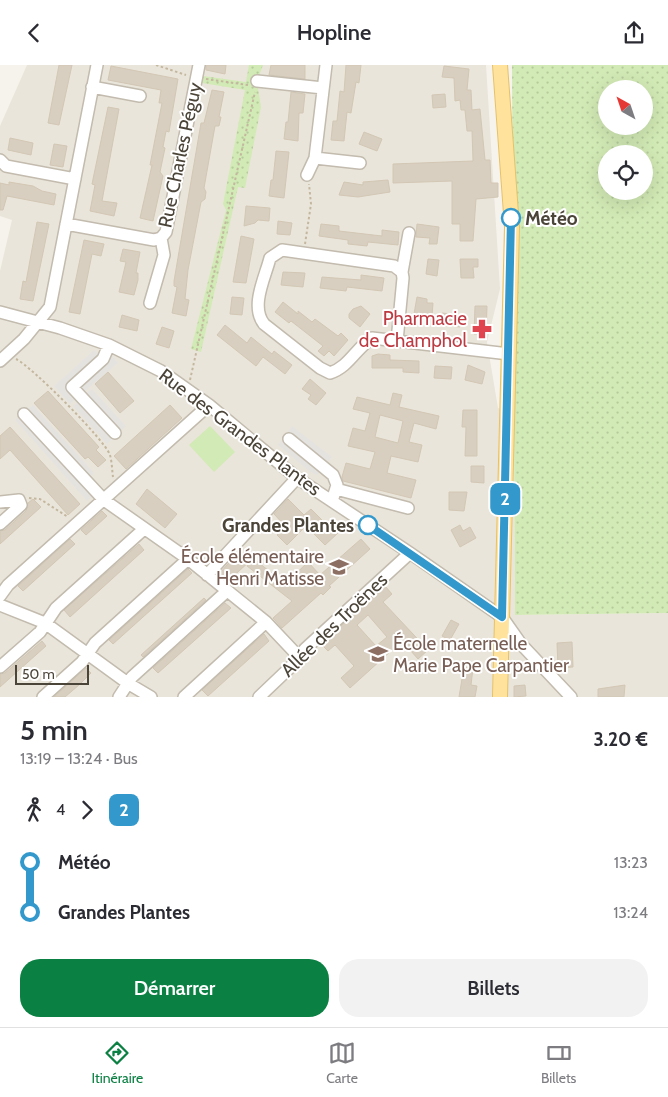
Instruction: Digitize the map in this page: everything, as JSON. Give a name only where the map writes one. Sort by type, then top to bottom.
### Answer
[{"type":"main road","points":[[500,65],[512,227],[500,697]]},
{"type":"street","points":[[3,358],[39,323],[50,307],[97,65]]},
{"type":"street","name":"Rue Charles Péguy","points":[[66,224],[154,240],[160,238],[166,232],[199,65]]},
{"type":"street","points":[[308,175],[315,158],[326,65]]},
{"type":"street","points":[[258,81],[323,88]]},
{"type":"street","points":[[92,87],[140,96]]},
{"type":"street","points":[[315,158],[360,163]]},
{"type":"street","points":[[0,160],[6,166],[75,179]]},
{"type":"street","points":[[397,341],[402,272],[409,233]]},
{"type":"street","points":[[150,303],[164,255],[160,238]]},
{"type":"street","points":[[402,272],[394,265],[282,250],[270,258],[257,307],[258,317],[264,324],[320,368],[330,373],[341,369],[364,343],[372,338],[509,354]]},
{"type":"street","name":"Rue des Grandes Plantes","points":[[0,312],[109,345],[161,371],[209,405],[297,478],[502,617]]},
{"type":"street","points":[[109,345],[104,359],[72,387],[115,433]]},
{"type":"street","points":[[0,596],[8,585],[209,405]]},
{"type":"street","points":[[24,414],[104,500],[188,559],[266,622],[300,658]]},
{"type":"street","points":[[289,439],[333,475],[337,485],[332,501]]},
{"type":"street","points":[[207,575],[297,478]]},
{"type":"street","points":[[336,489],[408,508]]},
{"type":"street","points":[[0,502],[19,500],[21,505],[0,524]]},
{"type":"street","points":[[0,667],[40,632],[56,608],[144,529]]},
{"type":"street","name":"Allée des Troënes","points":[[259,697],[300,658],[304,649],[410,553]]},
{"type":"street","points":[[43,697],[82,662],[94,643],[188,559]]},
{"type":"street","points":[[119,697],[132,677],[227,591]]},
{"type":"street","points":[[0,605],[45,623],[129,684],[151,697]]},
{"type":"street","points":[[502,617],[521,644],[572,697]]},
{"type":"street","points":[[184,697],[266,622]]},
{"type":"path","points":[[156,65],[197,78],[256,86],[188,390]]},
{"type":"path","points":[[304,253],[311,204],[308,175]]},
{"type":"path","points":[[3,358],[22,362],[52,389],[109,453],[115,490]]},
{"type":"path","points":[[19,500],[34,497],[40,499],[67,515],[76,525]]},
{"type":"shaded area","points":[[27,65],[486,65],[500,289],[487,342],[498,408],[514,412],[515,615],[668,613],[668,697],[0,697],[0,271],[12,220],[0,216],[0,126]]},
{"type":"shaded area","points":[[94,350],[99,355],[103,351],[112,356],[118,363],[84,392],[85,394],[92,389],[126,426],[107,444],[73,406],[78,402],[76,399],[70,404],[54,386]]},
{"type":"shaded area","points":[[33,405],[94,473],[89,478],[100,490],[87,501],[15,420]]},
{"type":"shaded area","points":[[292,426],[332,457],[317,475],[310,472],[278,445]]},
{"type":"green space","points":[[249,65],[263,65],[257,81],[261,107],[245,188],[238,187],[201,352],[191,349],[226,210],[223,204],[245,90],[202,83],[203,76],[246,82]]},
{"type":"green space","points":[[512,65],[668,65],[668,613],[515,615]]},
{"type":"green space","points":[[210,426],[235,452],[214,472],[189,445]]},
{"type":"building","points":[[59,65],[72,65],[59,125],[48,123]]},
{"type":"building","points":[[206,65],[226,65],[225,74],[206,70]]},
{"type":"building","points":[[271,65],[305,65],[305,79],[269,75]]},
{"type":"building","points":[[346,65],[361,65],[359,83],[356,82],[351,113],[347,112],[344,141],[331,140],[333,121],[337,121],[340,91],[344,92]]},
{"type":"building","points":[[111,66],[178,79],[169,132],[166,131],[163,147],[165,148],[160,172],[163,176],[153,221],[140,218],[152,165],[150,165],[162,103],[159,103],[161,90],[108,80]]},
{"type":"building","points":[[444,66],[469,69],[467,90],[471,90],[472,110],[480,109],[485,160],[490,160],[491,183],[498,183],[498,197],[476,199],[473,241],[460,241],[460,224],[452,224],[452,181],[393,183],[393,164],[473,161],[472,131],[467,131],[465,110],[461,110],[460,100],[455,101],[454,78],[442,77]]},
{"type":"building","points":[[212,90],[224,92],[219,126],[215,126],[204,188],[206,192],[205,199],[201,202],[188,270],[185,299],[189,300],[186,316],[172,313],[177,287],[174,286],[174,281],[201,123],[204,123]]},
{"type":"building","points":[[291,92],[305,94],[303,113],[299,113],[298,141],[284,139]]},
{"type":"building","points":[[445,94],[446,107],[433,108],[432,95]]},
{"type":"building","points":[[108,107],[119,109],[102,201],[117,203],[114,216],[90,211],[95,185],[92,184]]},
{"type":"building","points":[[364,132],[382,139],[377,151],[359,144]]},
{"type":"building","points":[[10,138],[33,143],[31,155],[8,150]]},
{"type":"building","points":[[54,144],[67,146],[63,167],[50,165]]},
{"type":"building","points":[[276,151],[289,152],[284,198],[269,196]]},
{"type":"building","points":[[388,180],[390,192],[358,197],[339,195],[344,182],[363,185],[363,182]]},
{"type":"building","points":[[9,182],[33,186],[42,191],[56,194],[54,205],[7,196],[3,210],[0,210],[0,183],[9,185]]},
{"type":"building","points":[[246,206],[270,208],[269,221],[258,220],[255,223],[244,226]]},
{"type":"building","points":[[278,221],[292,223],[290,235],[277,234]]},
{"type":"building","points":[[37,222],[49,224],[33,301],[20,299],[23,281],[26,282]]},
{"type":"building","points":[[321,224],[339,226],[339,231],[382,236],[382,230],[399,232],[398,245],[368,242],[367,246],[348,244],[348,240],[319,236]]},
{"type":"building","points":[[417,224],[439,227],[437,244],[429,244],[430,238],[416,237]]},
{"type":"building","points":[[241,236],[254,239],[246,283],[233,282]]},
{"type":"building","points":[[84,240],[104,244],[101,256],[92,254],[80,314],[69,312]]},
{"type":"building","points":[[123,249],[140,252],[136,273],[138,273],[138,280],[134,295],[119,292],[126,262],[120,261]]},
{"type":"building","points":[[428,259],[439,260],[437,276],[426,274]]},
{"type":"building","points":[[460,259],[478,259],[478,267],[473,267],[474,278],[461,278]]},
{"type":"building","points":[[283,272],[305,273],[303,287],[281,285]]},
{"type":"building","points":[[361,275],[384,278],[382,291],[347,287],[346,291],[320,288],[322,277],[361,280]]},
{"type":"building","points":[[232,297],[244,298],[242,315],[230,314]]},
{"type":"building","points":[[417,297],[427,299],[427,303],[433,303],[432,316],[414,314]]},
{"type":"building","points":[[283,302],[298,314],[298,311],[312,322],[315,319],[338,336],[341,333],[348,340],[334,356],[329,351],[324,356],[318,351],[323,346],[291,321],[289,323],[275,312]]},
{"type":"building","points":[[361,306],[370,314],[360,327],[349,318],[349,314],[353,309]]},
{"type":"building","points":[[475,306],[487,306],[486,334],[474,334]]},
{"type":"building","points":[[442,313],[461,315],[460,327],[440,325]]},
{"type":"building","points":[[122,315],[139,320],[137,331],[119,327]]},
{"type":"building","points":[[225,325],[247,343],[251,337],[272,354],[274,351],[292,365],[285,374],[263,357],[256,366],[217,335]]},
{"type":"building","points":[[162,327],[174,331],[169,348],[156,344]]},
{"type":"building","points":[[378,354],[390,355],[390,360],[419,361],[419,373],[403,372],[403,368],[372,368],[372,356]]},
{"type":"building","points":[[468,365],[485,372],[482,384],[465,380]]},
{"type":"building","points":[[435,366],[452,367],[451,379],[434,378]]},
{"type":"building","points":[[108,372],[134,401],[120,413],[95,384]]},
{"type":"building","points":[[310,379],[326,393],[316,405],[308,399],[311,395],[302,389]]},
{"type":"building","points":[[48,391],[99,447],[96,450],[106,460],[98,467],[88,457],[85,459],[34,403]]},
{"type":"building","points":[[393,393],[402,395],[399,407],[439,416],[436,429],[414,423],[409,442],[422,445],[418,462],[391,456],[387,473],[416,480],[411,498],[343,481],[342,477],[346,463],[370,469],[375,452],[348,446],[353,428],[365,431],[370,413],[353,409],[357,397],[390,405]],"holes":[[[380,415],[403,421],[398,443],[375,437]]]},
{"type":"building","points":[[170,405],[182,418],[126,469],[114,456]]},
{"type":"building","points":[[463,410],[477,410],[477,456],[465,456],[466,427],[462,427]]},
{"type":"building","points":[[10,427],[80,504],[68,515],[10,450],[0,459],[0,436]]},
{"type":"building","points":[[471,466],[484,466],[484,483],[471,482]]},
{"type":"building","points":[[147,489],[177,514],[165,528],[136,504]]},
{"type":"building","points":[[449,492],[467,492],[464,511],[449,510]]},
{"type":"building","points":[[33,499],[41,507],[0,544],[0,531],[5,530],[26,511],[28,503]]},
{"type":"building","points":[[288,499],[304,515],[311,509],[338,533],[325,545],[306,526],[287,545],[277,535],[286,527],[274,514]]},
{"type":"building","points":[[102,511],[107,516],[86,535],[81,530]]},
{"type":"building","points":[[460,525],[463,531],[470,527],[476,538],[460,547],[451,530]]},
{"type":"building","points":[[70,539],[75,544],[23,591],[18,586]]},
{"type":"building","points":[[361,539],[370,549],[329,586],[331,587],[323,595],[321,593],[282,628],[273,618],[292,601],[247,566],[250,561],[228,581],[219,574],[235,556],[237,558],[243,552],[251,561],[253,558],[285,584],[308,562],[320,575]]},
{"type":"building","points":[[139,544],[144,550],[70,617],[64,610]]},
{"type":"building","points":[[188,569],[192,573],[113,644],[109,640]]},
{"type":"building","points":[[385,586],[392,594],[383,602],[428,650],[418,659],[402,641],[350,688],[341,678],[354,666],[335,645],[328,651],[321,644]],"holes":[[[368,615],[387,637],[376,646],[357,625]]]},
{"type":"building","points":[[204,598],[206,600],[143,657],[141,655]]},
{"type":"building","points":[[225,603],[231,608],[158,673],[153,668]]},
{"type":"building","points":[[451,620],[459,624],[450,640],[442,636]]},
{"type":"building","points":[[264,634],[269,641],[208,696],[202,690]]},
{"type":"building","points":[[42,641],[46,646],[0,687],[0,674],[5,673]]},
{"type":"building","points":[[572,642],[573,667],[558,668],[557,643]]},
{"type":"building","points":[[464,667],[473,668],[471,685],[477,686],[475,697],[459,697]]},
{"type":"building","points":[[86,668],[91,673],[79,685],[65,697],[54,697]]},
{"type":"building","points":[[525,685],[526,696],[514,697],[514,686]]},
{"type":"building","points":[[625,685],[624,697],[598,697],[598,689]]},
{"type":"bus line","name":"2","points":[[368,525],[502,617],[511,218]]},
{"type":"place","name":"Météo","points":[[511,218]]},
{"type":"place","name":"Pharmacie de Champhol","points":[[482,329]]},
{"type":"place","name":"Grandes Plantes","points":[[368,525]]},
{"type":"place","name":"École élémentaire Henri Matisse","points":[[339,567]]},
{"type":"place","name":"École maternelle Marie Pape Carpantier","points":[[378,654]]}]
